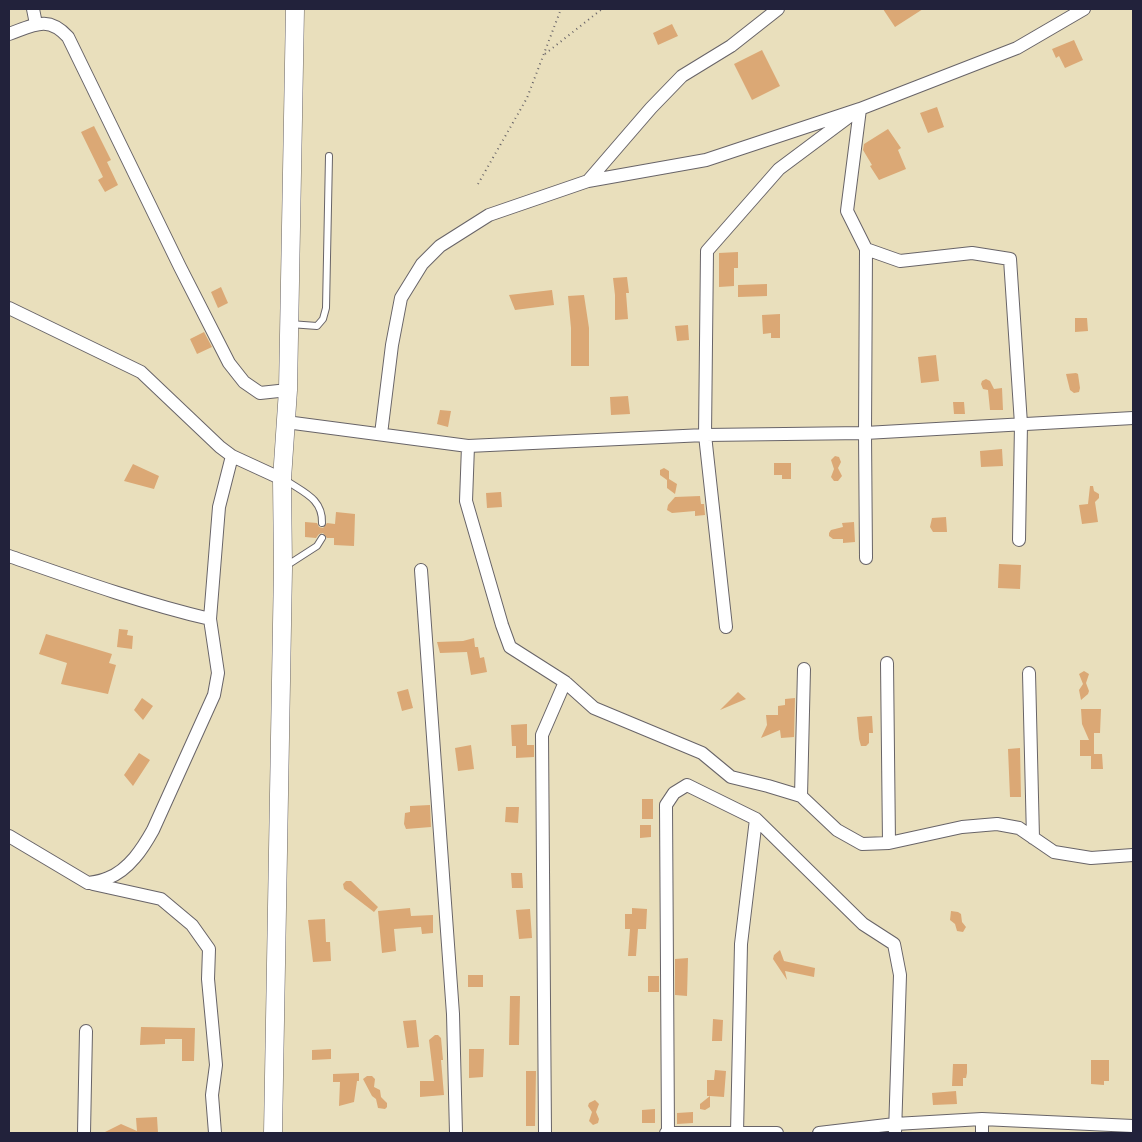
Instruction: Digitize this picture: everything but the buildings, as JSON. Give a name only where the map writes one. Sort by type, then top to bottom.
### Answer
[{"type":"main road","points":[[273,1133],[283,568],[282,479],[288,390],[294,9]]},
{"type":"street","points":[[33,9],[36,24]]},
{"type":"street","points":[[588,181],[651,108],[682,76],[731,46],[778,9]]},
{"type":"street","points":[[381,434],[392,345],[401,298],[422,264],[440,246],[489,215],[588,181],[706,160],[860,109],[1017,48],[1084,9]]},
{"type":"street","points":[[9,34],[36,24],[50,24],[60,29],[68,38],[229,363],[244,382],[260,393],[288,390]]},
{"type":"street","points":[[860,109],[846,211],[866,249],[866,558]]},
{"type":"street","points":[[726,627],[705,435],[707,251],[778,169],[860,109]]},
{"type":"street","points":[[866,249],[900,261],[972,253],[1010,259],[1021,424],[1019,540]]},
{"type":"street","points":[[9,308],[141,372],[220,447],[232,456],[282,479]]},
{"type":"street","points":[[286,422],[468,446],[705,435],[865,432],[1133,418]]},
{"type":"street","points":[[468,446],[466,502],[510,647],[565,682],[594,708],[702,753],[731,777],[801,796],[838,830],[862,844],[889,843],[962,827],[992,824],[1019,828],[1054,852],[1091,858],[1133,855]]},
{"type":"street","points":[[88,883],[109,878],[127,865],[142,849],[154,830],[214,695],[218,672],[210,619],[219,507],[232,456]]},
{"type":"street","points":[[9,556],[79,581],[210,619]]},
{"type":"street","points":[[421,570],[454,1014],[456,1133]]},
{"type":"street","points":[[887,663],[889,843]]},
{"type":"street","points":[[801,796],[804,669]]},
{"type":"street","points":[[1029,673],[1033,838]]},
{"type":"street","points":[[545,1133],[542,735],[565,682]]},
{"type":"street","points":[[777,1133],[667,1133],[666,806],[674,793],[687,785],[756,819],[863,924],[894,944],[900,976],[895,1129]]},
{"type":"street","points":[[737,1133],[741,944],[756,819]]},
{"type":"street","points":[[9,836],[88,883],[161,899],[192,925],[209,948],[208,979],[216,1065],[212,1096],[215,1133]]},
{"type":"street","points":[[84,1133],[86,1031]]},
{"type":"street","points":[[982,1118],[982,1133]]},
{"type":"street","points":[[819,1133],[895,1129],[982,1118],[1056,1128],[1132,1128]]},
{"type":"lane","points":[[289,324],[317,326],[323,319],[326,308],[329,156]]},
{"type":"lane","points":[[282,479],[318,503],[323,513],[322,523]]},
{"type":"lane","points":[[283,568],[317,546],[322,538]]},
{"type":"path","points":[[478,184],[527,98],[561,9]]},
{"type":"path","points":[[543,55],[602,9]]}]
